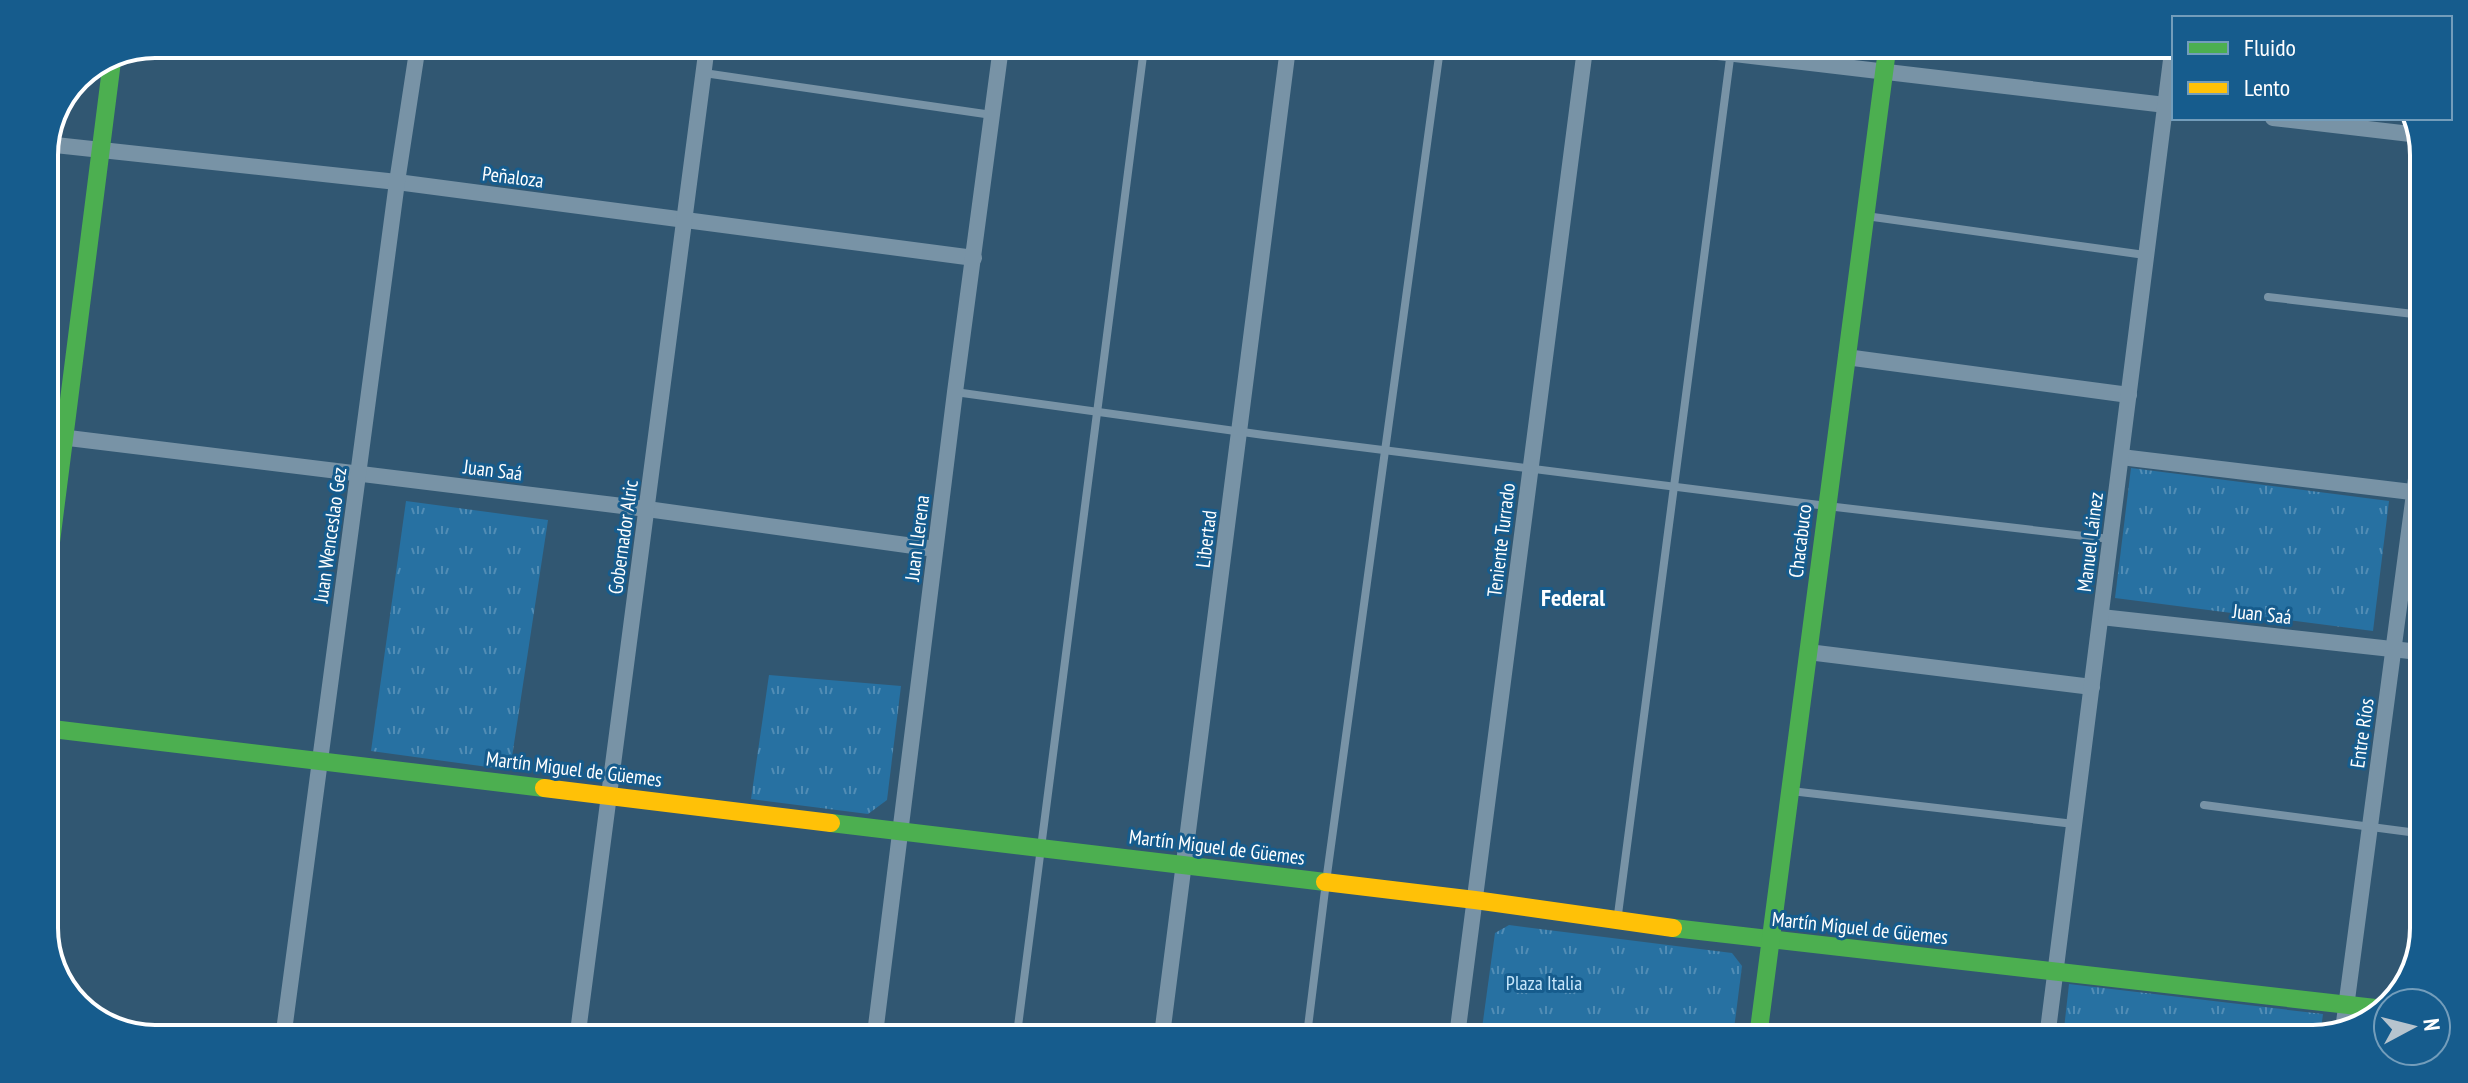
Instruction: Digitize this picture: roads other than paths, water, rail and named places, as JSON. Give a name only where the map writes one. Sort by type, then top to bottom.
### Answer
[{"type":"street","name":"Juan Wenceslao Gez","points":[[285,1025],[416,58]]},
{"type":"street","name":"Gobernador Alric","points":[[579,1025],[706,58]]},
{"type":"street","name":"Juan Llerena","points":[[876,1025],[1000,58]]},
{"type":"street","name":"Libertad","points":[[1163,1025],[1287,58]]},
{"type":"street","name":"Teniente Turrado","points":[[1458,1025],[1584,58]]},
{"type":"street","points":[[1777,58],[2170,106]]},
{"type":"street","name":"Chacabuco","points":[[1759,1025],[1886,58]]},
{"type":"street","name":"Manuel Láinez","points":[[2049,1025],[2146,255],[2170,106],[2172,58]]},
{"type":"street","points":[[58,490],[111,68]]},
{"type":"street","points":[[2290,120],[2407,134]]},
{"type":"street","name":"Peñaloza","points":[[58,145],[397,182],[974,258]]},
{"type":"street","points":[[1846,357],[2129,395]]},
{"type":"street","name":"Juan Saá","points":[[58,436],[647,509],[935,549]]},
{"type":"street","points":[[2121,457],[2410,492]]},
{"type":"street","name":"Entre Ríos","points":[[2345,1020],[2410,540]]},
{"type":"street","name":"Juan Saá","points":[[2101,617],[2410,651]]},
{"type":"street","points":[[1808,652],[2092,687]]},
{"type":"street","name":"Martín Miguel de Güemes","points":[[58,730],[1475,900],[1617,922],[2369,1007]]},
{"type":"lane","points":[[1018,1025],[1143,58]]},
{"type":"lane","points":[[1308,1025],[1439,58]]},
{"type":"lane","points":[[1617,922],[1730,58]]},
{"type":"lane","points":[[704,73],[993,115]]},
{"type":"lane","points":[[1865,216],[2146,255]]},
{"type":"lane","points":[[2268,297],[2410,314]]},
{"type":"lane","points":[[955,392],[1827,506],[2110,539]]},
{"type":"lane","points":[[1790,791],[2074,824]]},
{"type":"lane","points":[[2204,805],[2410,832]]},
{"type":"district","name":"Federal","points":[[1573,598]]},
{"type":"park label","name":"Plaza Italia","points":[[1544,983]]}]
